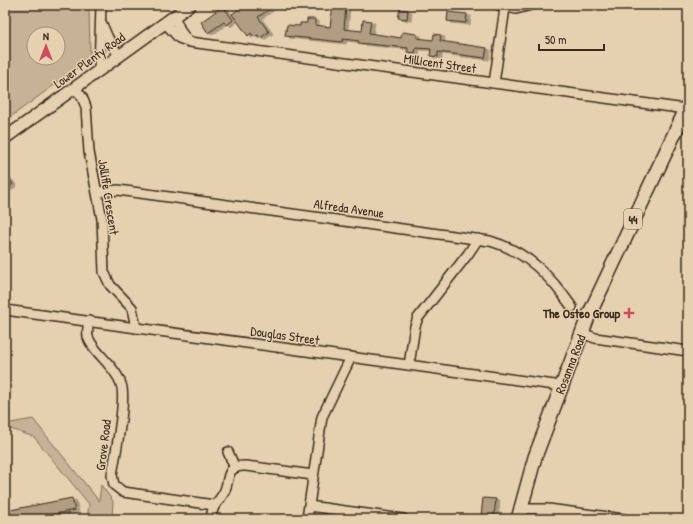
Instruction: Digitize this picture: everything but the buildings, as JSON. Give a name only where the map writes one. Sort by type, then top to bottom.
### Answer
[{"type":"highway","name":"Rosanna Road","points":[[520,509],[535,456],[582,333],[609,269],[686,115]]},
{"type":"main road","name":"Lower Plenty Road","points":[[5,138],[190,5]]},
{"type":"street","points":[[99,70],[102,23],[101,5]]},
{"type":"street","points":[[494,84],[502,6],[522,8],[531,5]]},
{"type":"street","points":[[174,16],[181,32],[190,42]]},
{"type":"street","points":[[102,23],[108,38],[119,56]]},
{"type":"street","name":"Millicent Street","points":[[165,23],[179,38],[190,42],[494,84],[686,115]]},
{"type":"street","name":"Jolliffe Crescent","points":[[75,88],[82,97],[86,107],[89,152],[98,192],[103,232],[104,272],[110,285],[133,311],[131,327]]},
{"type":"street","name":"Alfreda Avenue","points":[[98,192],[118,190],[478,239],[500,244],[530,259],[555,283],[572,307]]},
{"type":"street","points":[[409,365],[414,326],[418,318],[478,239]]},
{"type":"street","name":"Douglas Street","points":[[5,310],[562,386]]},
{"type":"street","name":"Grove Road","points":[[92,322],[95,346],[116,373],[122,387],[122,402],[112,475],[114,485],[123,492],[214,505]]},
{"type":"street","points":[[582,333],[595,338],[688,351]]},
{"type":"street","points":[[307,519],[322,417],[351,357]]},
{"type":"street","points":[[228,452],[235,468]]},
{"type":"street","points":[[211,519],[214,505],[223,495],[228,476],[235,468],[246,466],[313,475]]},
{"type":"street","points":[[309,506],[403,519]]},
{"type":"street","points":[[520,509],[548,509],[624,519]]},
{"type":"shaded area","points":[[5,5],[89,5],[90,58],[5,121]]},
{"type":"shaded area","points":[[33,419],[99,501],[101,485],[113,501],[112,519],[87,519],[89,504],[34,437],[5,427],[5,424]]},
{"type":"place","name":"The Osteo Group","points":[[629,313]]}]
